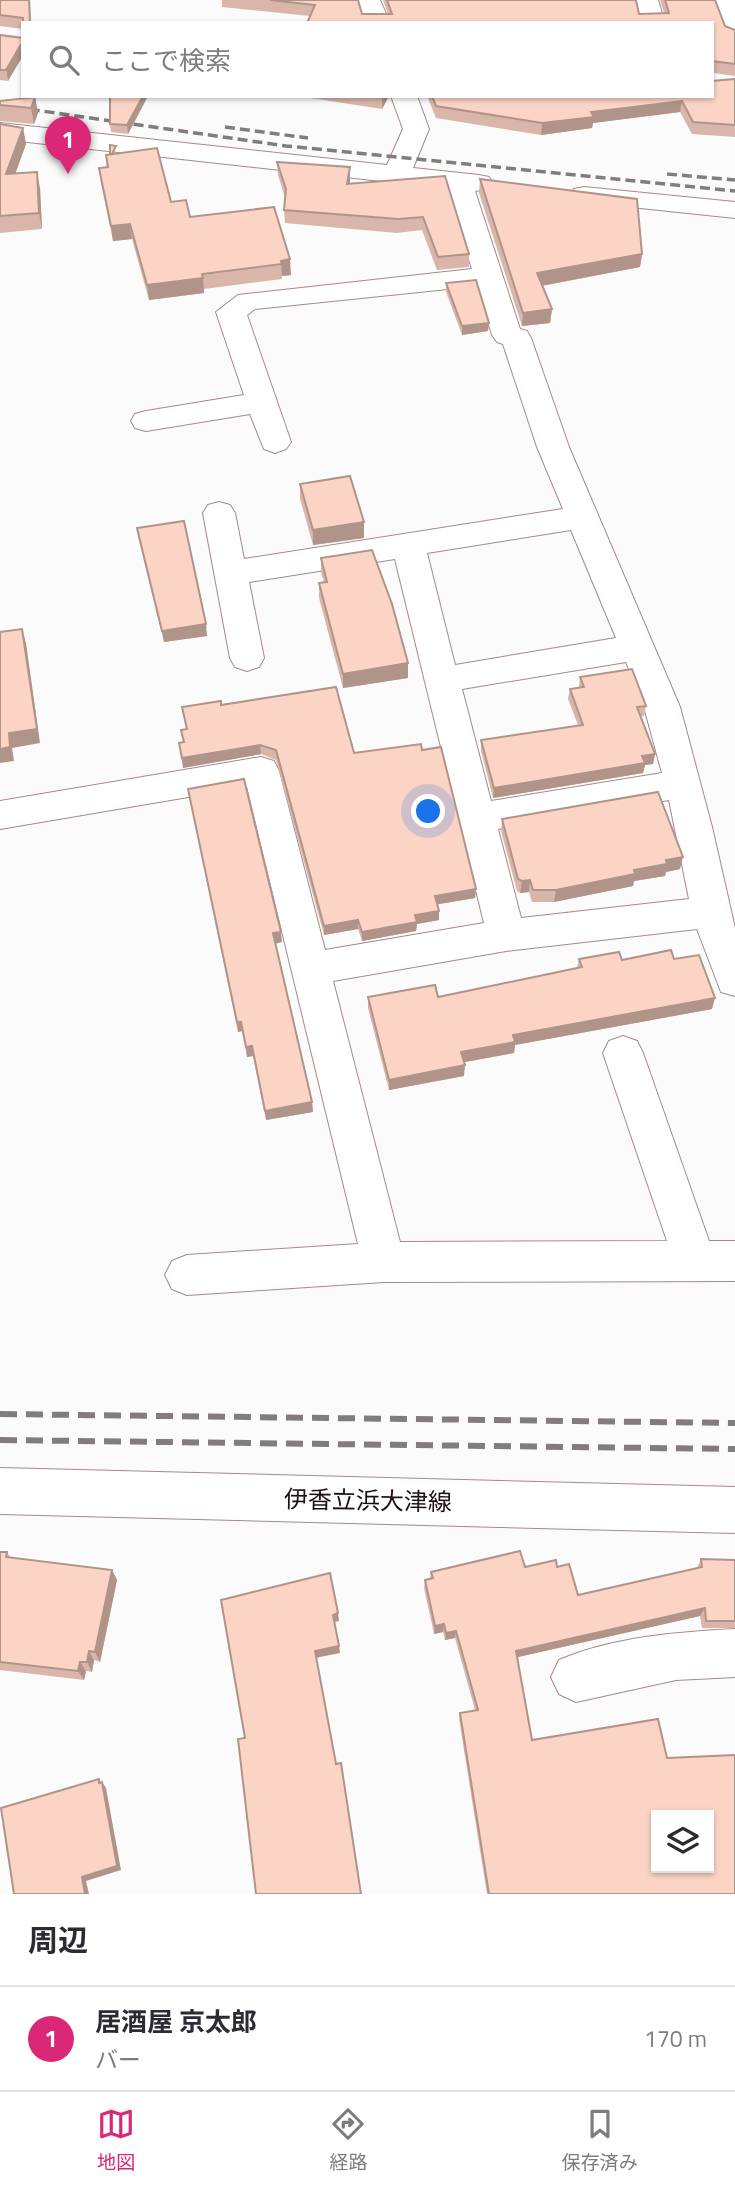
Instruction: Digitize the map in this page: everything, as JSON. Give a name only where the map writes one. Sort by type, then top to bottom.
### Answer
[{"type":"street","points":[[369,0],[376,21]]},
{"type":"street","points":[[646,0],[651,21]]},
{"type":"street","points":[[723,0],[735,32]]},
{"type":"street","points":[[397,174],[416,129],[405,98]]},
{"type":"street","points":[[0,131],[511,187]]},
{"type":"street","points":[[458,181],[507,335],[516,338],[553,447],[662,707],[694,827],[710,912],[735,980]]},
{"type":"street","points":[[564,192],[735,210]]},
{"type":"street","points":[[275,442],[231,312],[248,301],[488,276]]},
{"type":"street","points":[[146,421],[261,402]]},
{"type":"street","points":[[219,513],[247,658]]},
{"type":"street","points":[[230,573],[565,520]]},
{"type":"street","points":[[408,545],[506,935]]},
{"type":"street","points":[[441,680],[623,650]]},
{"type":"street","points":[[0,815],[261,771],[384,1262]]},
{"type":"street","points":[[475,818],[667,786]]},
{"type":"street","points":[[312,968],[506,935],[696,914]]},
{"type":"street","points":[[187,1275],[384,1262],[715,1261],[623,1053]]},
{"type":"street","name":"伊香立浜大津線","points":[[0,1492],[735,1510]]},
{"type":"street","points":[[576,1677],[676,1656],[735,1653]]},
{"type":"building","points":[[0,0],[29,0],[30,21],[0,15]]},
{"type":"building","points":[[270,0],[358,0],[362,14],[392,14],[387,0],[636,0],[639,14],[669,13],[665,0],[715,0],[725,26],[735,30],[735,64],[714,61],[714,21],[308,21],[315,5]]},
{"type":"building","points":[[0,35],[21,38],[21,44],[6,70],[0,70]]},
{"type":"building","points":[[735,79],[735,125],[693,122],[682,101],[591,112],[594,117],[542,123],[436,106],[433,98],[714,98],[714,81]]},
{"type":"building","points":[[35,98],[31,108],[0,105],[0,101]]},
{"type":"building","points":[[110,98],[142,98],[127,125],[110,124]]},
{"type":"building","points":[[0,124],[23,128],[6,174],[37,172],[39,213],[0,216]]},
{"type":"building","points":[[110,145],[116,146],[112,154],[110,154]]},
{"type":"building","points":[[157,148],[171,202],[186,200],[190,217],[274,207],[290,259],[281,261],[282,264],[202,274],[203,278],[147,285],[130,224],[111,226],[99,168],[108,167],[106,155]]},
{"type":"building","points":[[277,162],[350,167],[347,184],[445,176],[469,254],[438,257],[423,217],[398,219],[284,210],[286,189]]},
{"type":"building","points":[[480,179],[637,199],[642,254],[537,273],[552,309],[523,313]]},
{"type":"building","points":[[476,280],[489,323],[462,326],[446,283]]},
{"type":"building","points":[[350,476],[364,522],[313,530],[300,484]]},
{"type":"building","points":[[184,521],[206,624],[162,631],[137,528]]},
{"type":"building","points":[[372,550],[392,604],[408,663],[343,674],[319,583],[327,582],[321,558]]},
{"type":"building","points":[[22,629],[37,729],[9,733],[10,747],[0,749],[0,632]]},
{"type":"building","points":[[632,669],[646,706],[637,707],[655,754],[642,756],[645,763],[494,788],[481,740],[583,725],[570,689],[584,687],[580,677]]},
{"type":"building","points":[[336,687],[354,753],[421,744],[422,750],[441,747],[476,889],[435,896],[439,911],[415,915],[417,922],[362,932],[358,920],[324,926],[276,750],[260,745],[182,758],[179,743],[184,742],[181,730],[187,729],[182,707],[221,701],[221,705]]},
{"type":"building","points":[[244,779],[281,932],[273,933],[312,1102],[265,1111],[252,1046],[246,1047],[241,1022],[237,1022],[188,789]]},
{"type":"building","points":[[658,792],[683,857],[666,860],[667,864],[634,870],[635,874],[556,890],[533,890],[530,880],[518,879],[502,819]]},
{"type":"building","points":[[671,950],[674,959],[699,955],[715,998],[513,1035],[515,1042],[461,1052],[465,1065],[389,1080],[368,997],[435,985],[438,997],[582,967],[579,959],[619,952],[622,960]]},
{"type":"building","points":[[520,1551],[525,1567],[556,1560],[557,1567],[569,1564],[578,1595],[702,1567],[701,1559],[735,1560],[735,1621],[706,1621],[705,1608],[516,1651],[532,1740],[658,1719],[667,1758],[735,1755],[735,1894],[489,1894],[460,1713],[478,1710],[456,1631],[446,1633],[444,1624],[435,1626],[425,1580],[433,1578],[431,1572]]},
{"type":"building","points":[[0,1552],[7,1552],[6,1557],[112,1570],[95,1652],[89,1651],[87,1662],[80,1662],[78,1671],[0,1662]]},
{"type":"building","points":[[330,1573],[338,1613],[333,1615],[339,1646],[315,1651],[336,1764],[341,1763],[361,1894],[256,1894],[238,1739],[245,1738],[221,1600]]},
{"type":"building","points":[[99,1779],[99,1783],[102,1782],[117,1866],[82,1877],[85,1894],[14,1894],[1,1808]]},
{"type":"railway","points":[[0,105],[286,146],[735,191]]},
{"type":"railway","points":[[225,127],[308,138]]},
{"type":"railway","points":[[667,174],[735,180]]},
{"type":"railway","points":[[0,1414],[735,1423]]},
{"type":"railway","points":[[0,1440],[735,1449]]},
{"type":"place","name":"居酒屋 京太郎","points":[[68,174]]}]
